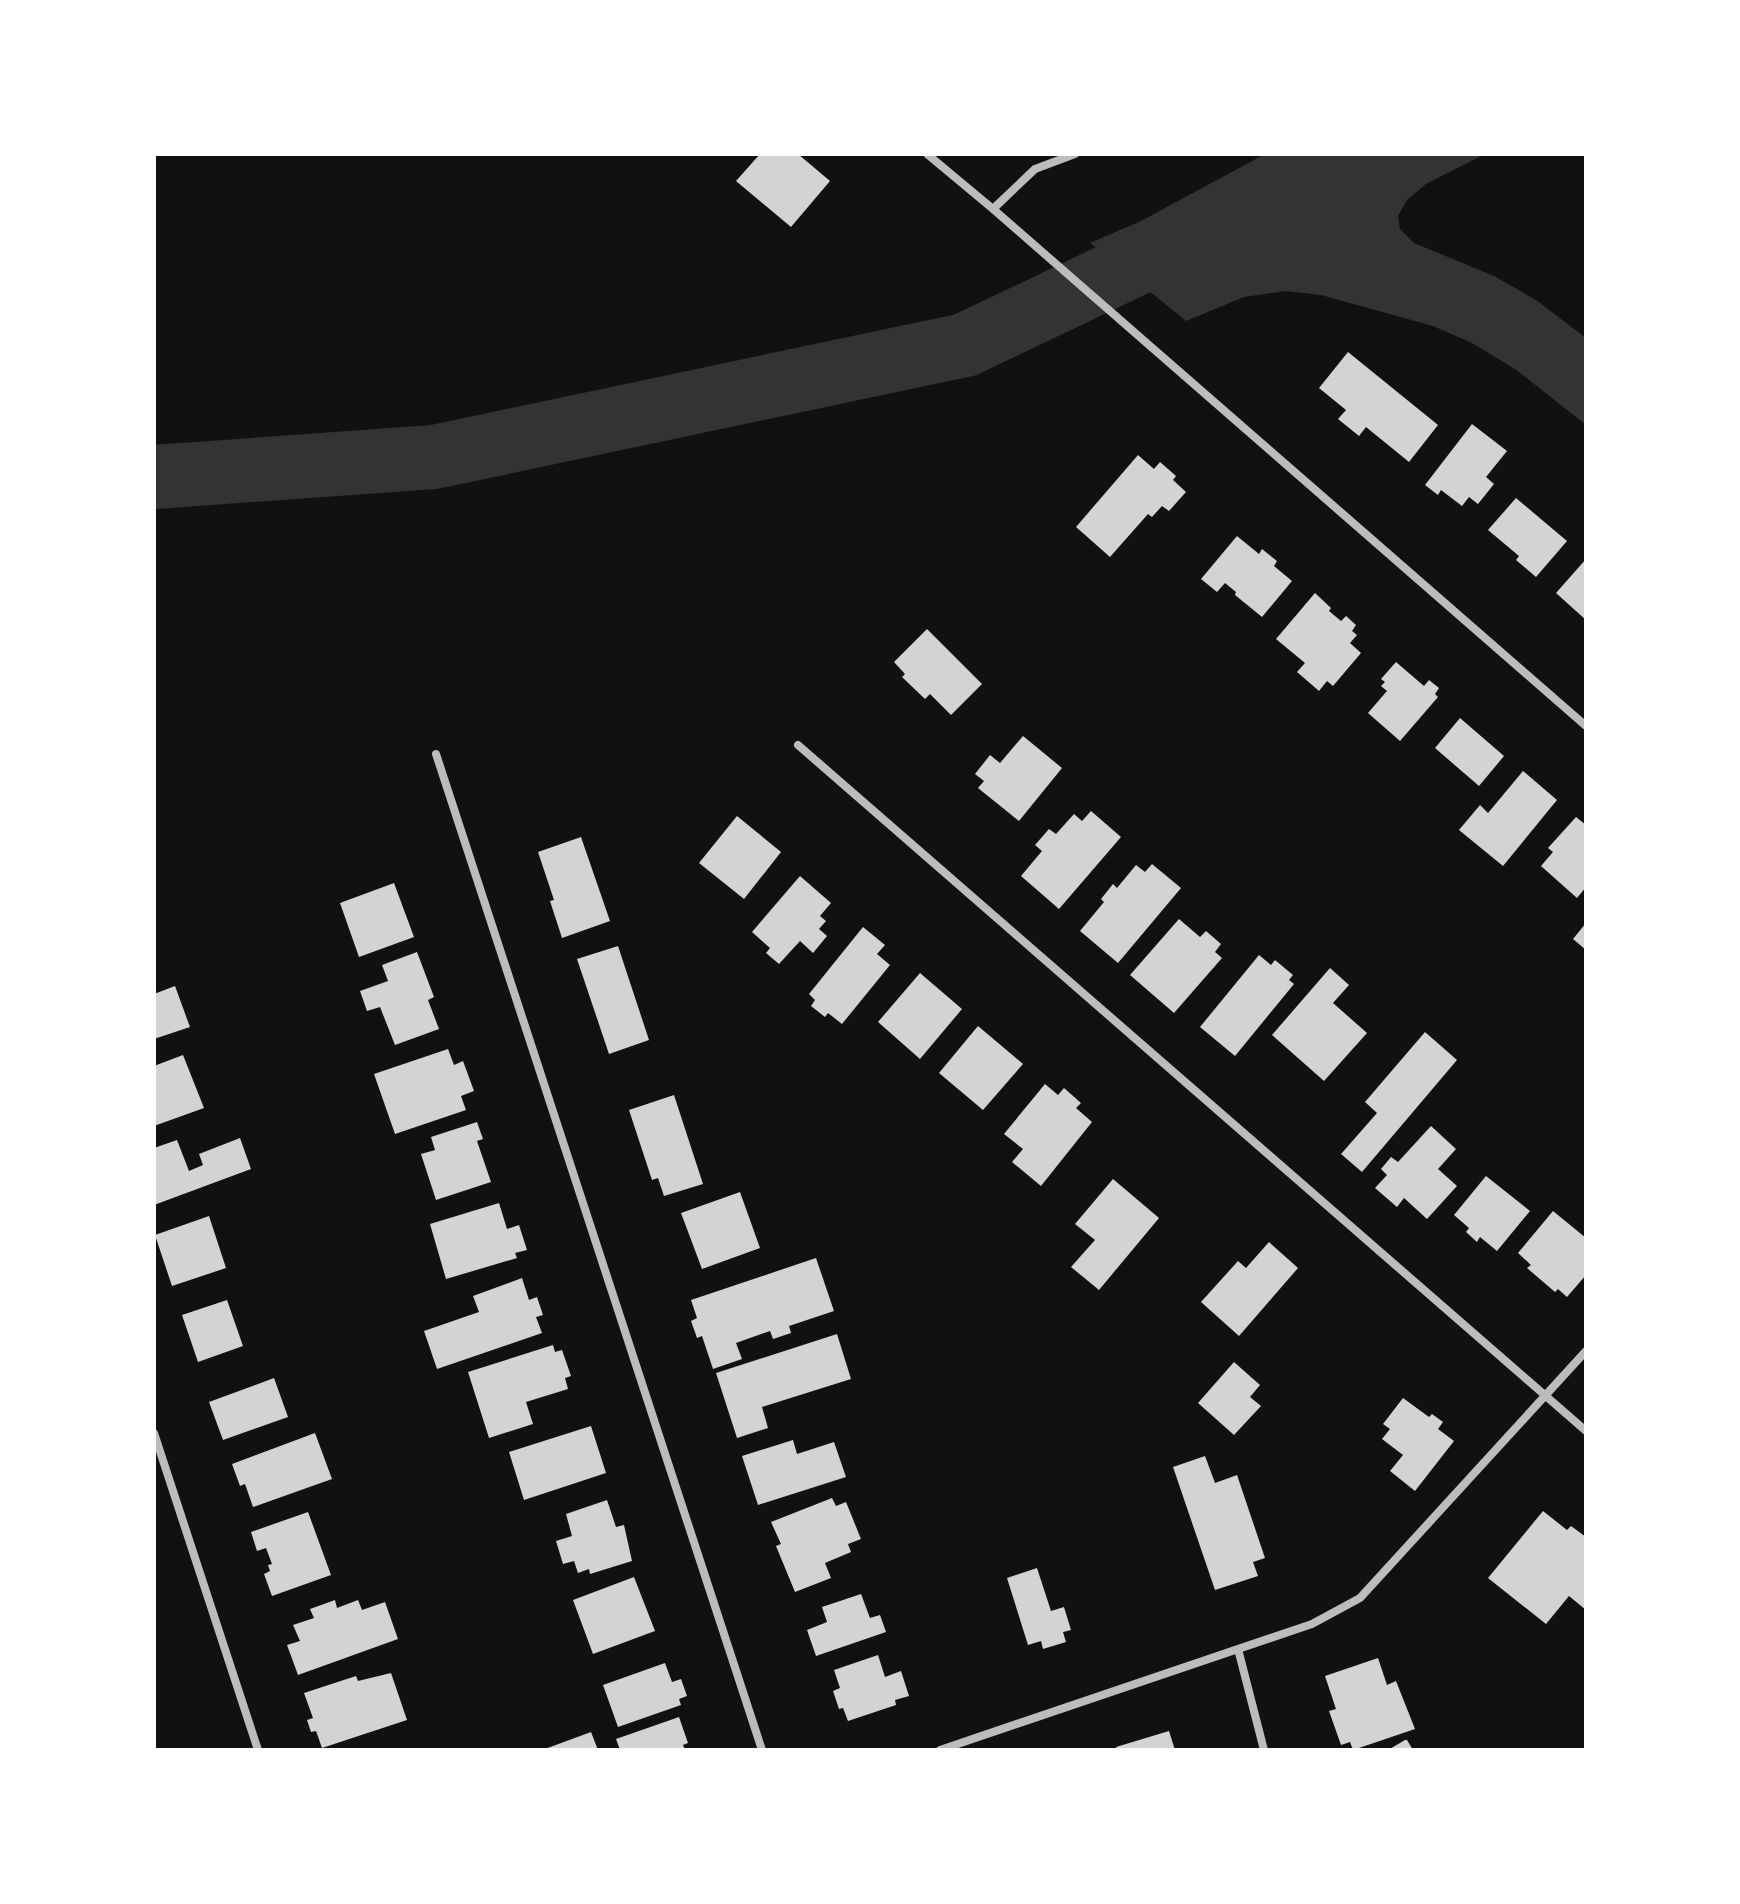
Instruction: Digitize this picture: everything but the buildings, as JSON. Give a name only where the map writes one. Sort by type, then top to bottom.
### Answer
[{"type":"street","points":[[927,154],[1586,726]]},
{"type":"street","points":[[993,209],[1035,169],[1075,154]]},
{"type":"street","points":[[798,745],[1586,1431]]},
{"type":"street","points":[[436,754],[762,1750]]},
{"type":"street","points":[[940,1750],[1312,1624],[1360,1598],[1586,1351]]},
{"type":"street","points":[[154,1433],[258,1750]]},
{"type":"street","points":[[1238,1649],[1264,1750]]},
{"type":"shaded area","points":[[1265,154],[1485,154],[1426,184],[1407,200],[1398,216],[1400,229],[1414,243],[1494,276],[1536,300],[1586,338],[1586,425],[1515,369],[1472,343],[1433,326],[1321,295],[1285,291],[1244,297],[1186,321],[1090,243],[1141,221]]},
{"type":"waterway","points":[[154,477],[434,457],[965,345],[1202,232]]}]
